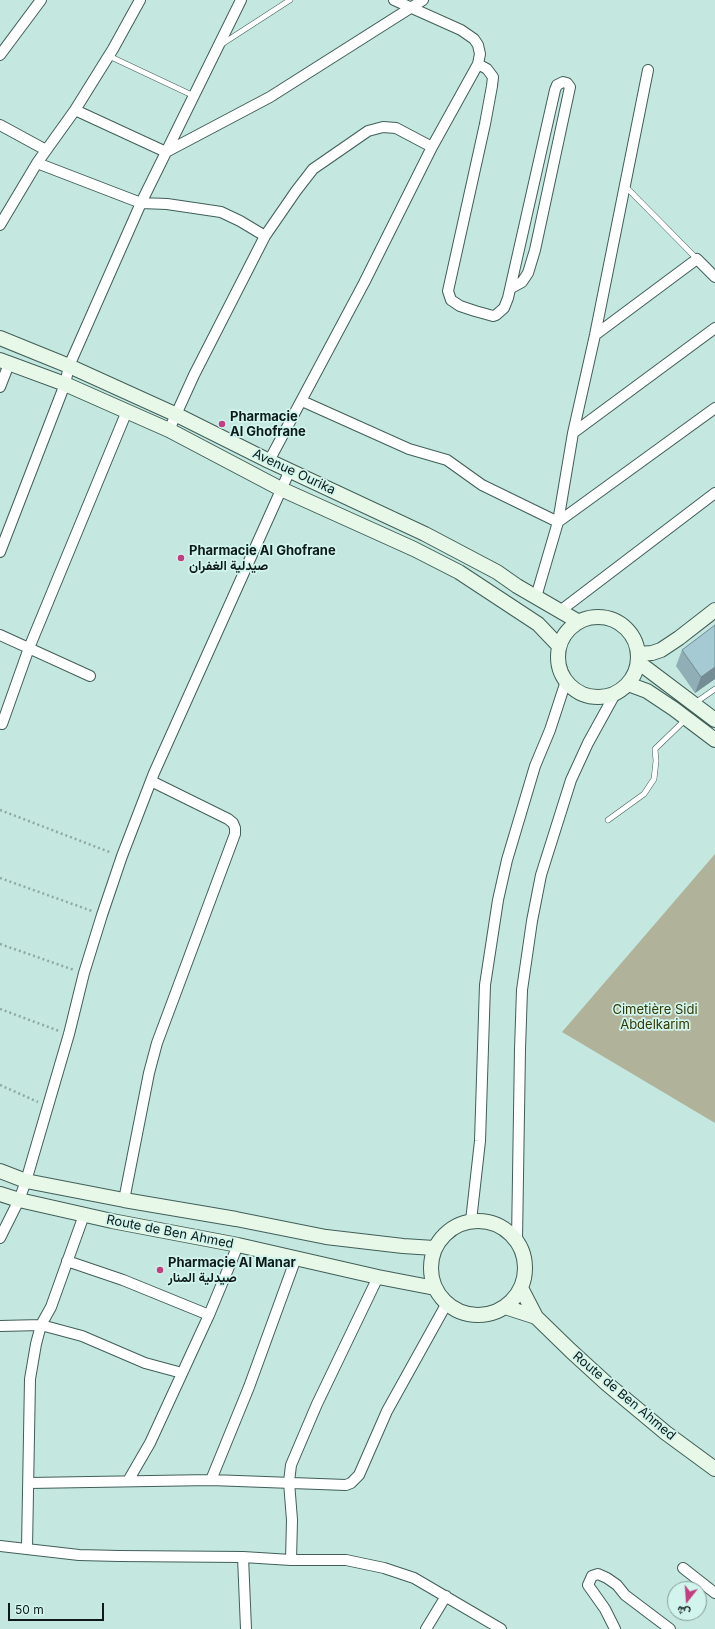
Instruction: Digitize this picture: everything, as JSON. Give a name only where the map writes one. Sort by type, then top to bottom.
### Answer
[{"type":"street","points":[[0,55],[41,0]]},
{"type":"street","points":[[0,225],[37,163],[75,110],[109,56],[140,0]]},
{"type":"street","points":[[0,552],[65,384],[69,366],[142,203],[241,0]]},
{"type":"street","points":[[269,461],[364,283],[432,146],[478,64],[480,54],[478,45],[474,39],[461,30],[394,0]]},
{"type":"street","points":[[166,152],[270,97],[423,0]]},
{"type":"street","points":[[478,64],[487,69],[493,77],[491,93],[448,291],[452,300],[460,306],[493,316],[500,313],[504,308],[511,288],[555,90],[560,83],[567,83],[570,87],[535,250],[526,278],[511,288]]},
{"type":"street","points":[[536,597],[558,522],[573,433],[595,335],[648,70]]},
{"type":"street","points":[[75,110],[166,152]]},
{"type":"street","points":[[0,125],[46,150]]},
{"type":"street","points":[[170,430],[194,375],[265,236],[296,190],[313,169],[368,132],[383,127],[396,128],[432,146]]},
{"type":"street","points":[[37,163],[142,203],[167,204],[221,212],[265,236]]},
{"type":"street","points":[[595,335],[697,259],[715,277]]},
{"type":"street","points":[[573,433],[715,328]]},
{"type":"street","name":"Avenue Ourika","points":[[0,338],[69,366],[177,415],[269,461],[425,534],[497,572],[579,622]]},
{"type":"street","points":[[0,387],[4,362]]},
{"type":"street","name":"Avenue Ourika","points":[[4,362],[65,384],[170,430],[281,489],[414,549],[459,572],[532,620],[560,646]]},
{"type":"street","points":[[302,401],[408,449],[447,460],[482,485],[558,522]]},
{"type":"street","points":[[558,522],[715,408]]},
{"type":"street","points":[[2,724],[29,648],[127,411]]},
{"type":"street","points":[[0,1238],[19,1200],[26,1181],[69,1034],[84,973],[122,856],[151,781],[290,470]]},
{"type":"street","points":[[560,611],[715,493]]},
{"type":"street","points":[[638,658],[665,648],[715,610]]},
{"type":"street","points":[[517,1240],[522,990],[541,875],[571,780],[588,744],[615,694],[628,684],[635,674],[638,658],[635,641],[628,630],[618,622],[605,618],[592,618],[579,622],[567,632],[560,646],[558,658],[560,670],[566,681],[580,693],[597,697],[615,694]]},
{"type":"street","points":[[0,635],[90,676]]},
{"type":"street","points":[[638,658],[715,720]]},
{"type":"street","points":[[471,1220],[480,1141],[485,985],[498,900],[507,860],[535,766],[550,730],[566,681]]},
{"type":"street","points":[[628,684],[647,691],[715,740]]},
{"type":"street","points":[[124,1200],[149,1073],[157,1043],[235,834],[233,823],[228,819],[151,781]]},
{"type":"street","name":"Route de Ben Ahmed","points":[[0,1171],[26,1181],[326,1237],[434,1248]]},
{"type":"street","name":"Route de Ben Ahmed","points":[[0,1194],[19,1200],[84,1215],[238,1245],[378,1277],[435,1288]]},
{"type":"street","points":[[26,1548],[29,1483],[30,1379],[36,1344],[84,1215]]},
{"type":"street","points":[[471,1220],[488,1221],[505,1228],[517,1240],[523,1251],[526,1264],[525,1276],[521,1288],[505,1307],[491,1313],[475,1315],[460,1311],[446,1303],[435,1288],[430,1268],[434,1248],[449,1230],[471,1220]]},
{"type":"street","points":[[128,1481],[150,1443],[209,1315],[238,1245]]},
{"type":"street","points":[[211,1480],[249,1387],[296,1258]]},
{"type":"street","points":[[67,1261],[123,1280],[209,1315]]},
{"type":"street","points":[[291,1560],[292,1520],[289,1482],[291,1465],[317,1404],[378,1277]]},
{"type":"street","name":"Route de Ben Ahmed","points":[[521,1288],[536,1317],[606,1383],[666,1433],[715,1469]]},
{"type":"street","points":[[29,1483],[211,1480],[346,1485],[352,1483],[359,1475],[387,1411],[446,1303]]},
{"type":"street","name":"Route de Ben Ahmed","points":[[505,1307],[536,1317]]},
{"type":"street","points":[[0,1326],[42,1325],[82,1336],[145,1363],[182,1373]]},
{"type":"street","points":[[0,1546],[79,1555],[346,1560],[384,1568],[414,1578],[501,1629]]},
{"type":"street","points":[[243,1557],[246,1629]]},
{"type":"street","points":[[683,1568],[715,1593]]},
{"type":"street","points":[[615,1629],[605,1610],[588,1585],[592,1576],[598,1574],[607,1578],[617,1585],[625,1595],[670,1629]]},
{"type":"street","points":[[426,1629],[446,1596]]},
{"type":"lane","points":[[218,46],[290,0]]},
{"type":"lane","points":[[109,56],[194,96]]},
{"type":"lane","points":[[625,186],[697,259]]},
{"type":"lane","points":[[694,704],[715,689]]},
{"type":"lane","points":[[608,820],[644,794],[654,779],[656,760],[655,750],[686,718]]},
{"type":"path","points":[[0,810],[122,856]]},
{"type":"path","points":[[0,878],[102,915]]},
{"type":"path","points":[[0,944],[84,973]]},
{"type":"path","points":[[0,1008],[69,1034]]},
{"type":"path","points":[[0,1085],[48,1106]]},
{"type":"green space","name":"Cimetière Sidi Abdelkarim","points":[[715,854],[715,1123],[562,1032]]},
{"type":"building","points":[[715,625],[715,667],[701,677],[682,650]]},
{"type":"place","name":"Pharmacie Al Ghofrane","points":[[222,424]]},
{"type":"place","name":"Pharmacie Al Ghofrane صيدلية الغفران","points":[[181,558]]},
{"type":"place","name":"Pharmacie Al Manar صيدلية المنار","points":[[160,1270]]}]
